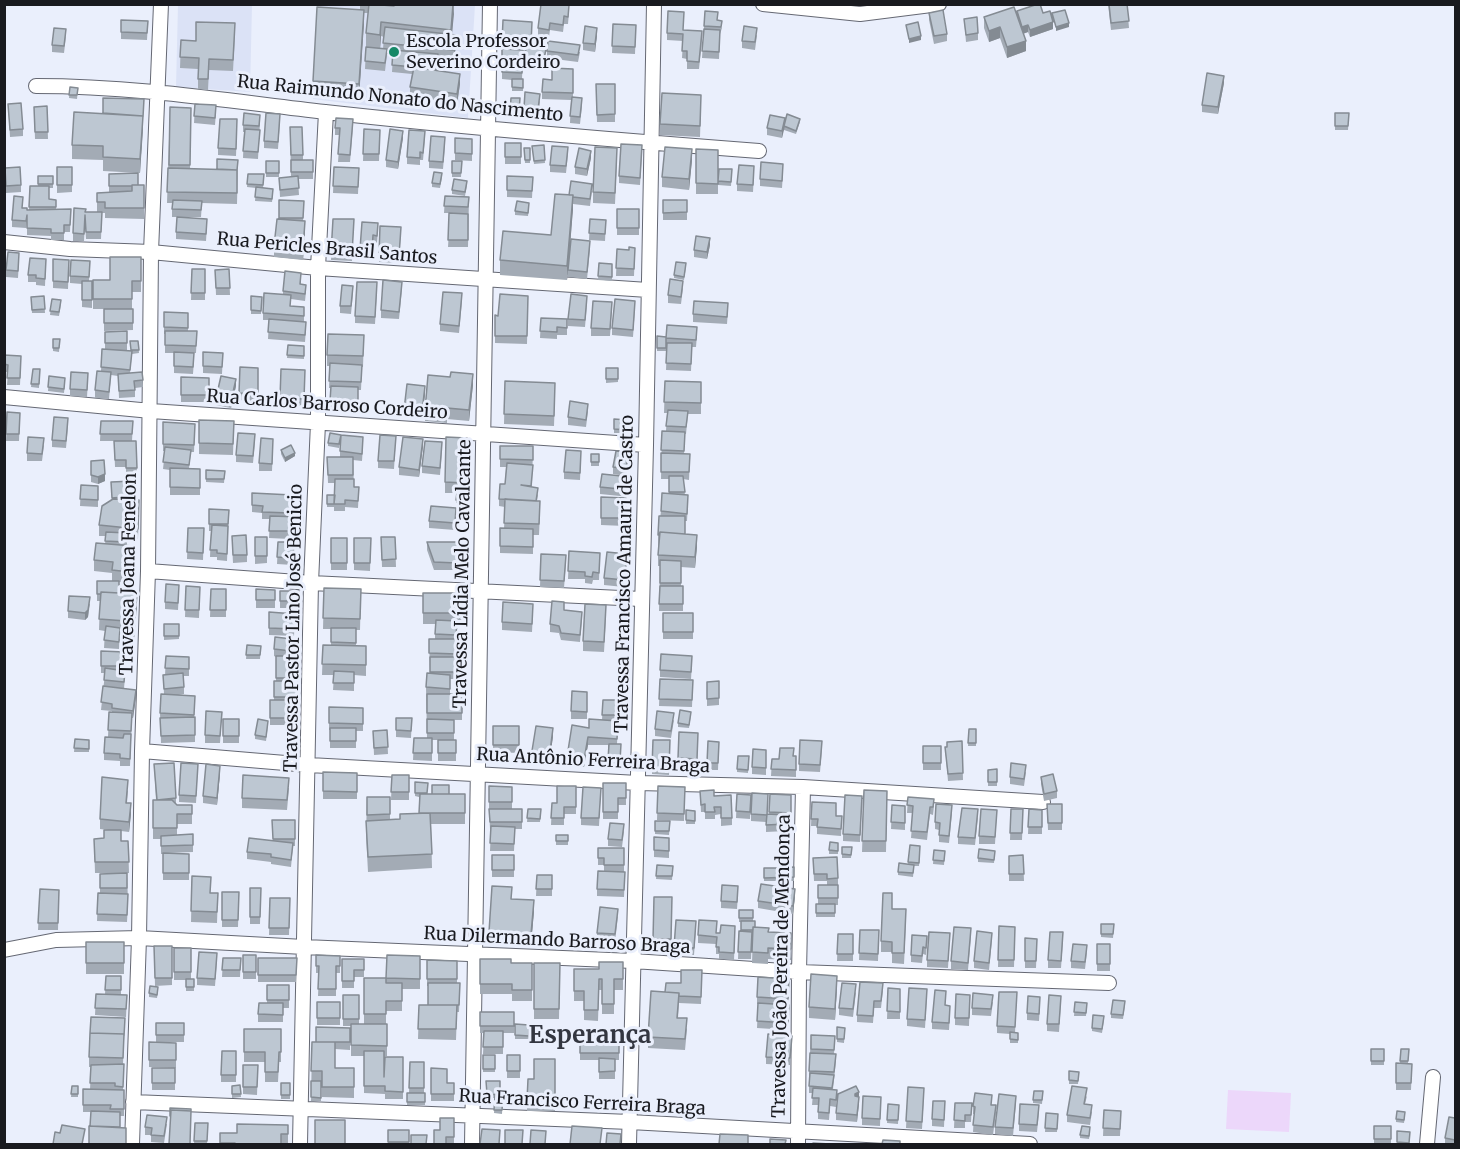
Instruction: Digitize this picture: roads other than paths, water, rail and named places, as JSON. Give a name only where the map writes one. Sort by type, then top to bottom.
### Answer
[{"type":"street","name":"Travessa Joana Fenelon","points":[[132,1144],[140,938],[142,751],[148,572],[151,252],[161,4]]},
{"type":"street","name":"Travessa Lídia Melo Cavalcante","points":[[472,1144],[490,4]]},
{"type":"street","name":"Travessa Francisco Amauri de Castro","points":[[629,1144],[654,4]]},
{"type":"street","points":[[763,4],[821,8],[860,14],[939,4]]},
{"type":"street","name":"Rua Raimundo Nonato do Nascimento","points":[[36,86],[91,86],[158,91],[326,112],[759,151]]},
{"type":"street","name":"Travessa Pastor Lino José Benicio","points":[[300,1144],[311,583],[318,423],[318,268],[326,112]]},
{"type":"street","name":"Rua Pericles Brasil Santos","points":[[4,242],[70,249],[151,252],[318,268],[648,290]]},
{"type":"street","name":"Rua Carlos Barroso Cordeiro","points":[[4,397],[151,411],[646,445]]},
{"type":"street","points":[[148,572],[311,583],[641,599]]},
{"type":"street","name":"Rua Antônio Ferreira Braga","points":[[142,751],[309,765],[638,783],[803,787],[1043,802]]},
{"type":"street","name":"Travessa João Pereira de Mendonça","points":[[798,1138],[803,787]]},
{"type":"street","name":"Rua Dilermando Barroso Braga","points":[[4,950],[56,940],[140,938],[633,961],[799,972],[1109,983]]},
{"type":"street","points":[[1427,1144],[1433,1077]]},
{"type":"street","name":"Rua Francisco Ferreira Braga","points":[[133,1102],[630,1122],[798,1138],[1030,1144]]},
{"type":"place","name":"Escola Professor Severino Cordeiro","points":[[394,52]]},
{"type":"district","name":"Esperança","points":[[590,1036]]}]
